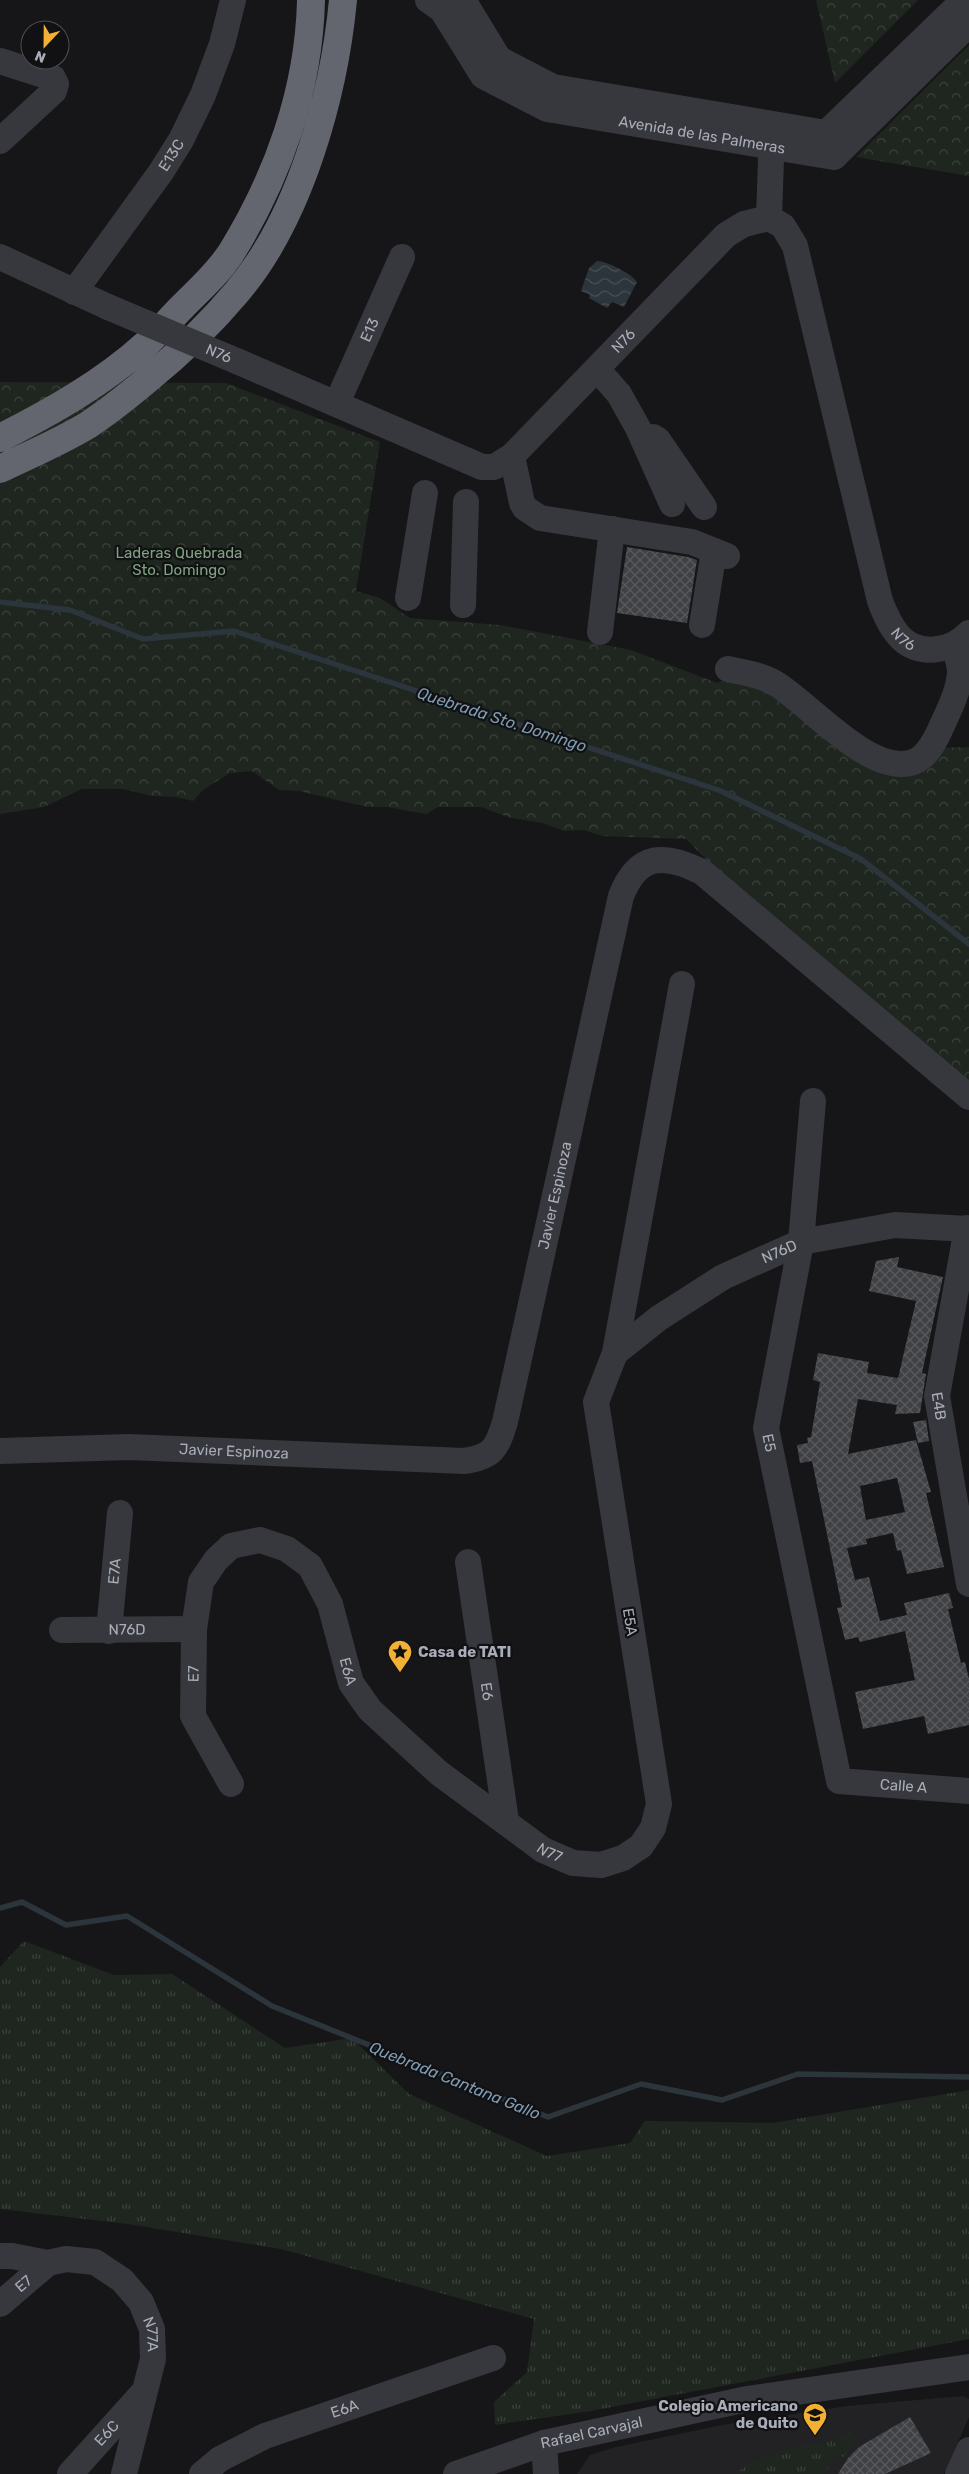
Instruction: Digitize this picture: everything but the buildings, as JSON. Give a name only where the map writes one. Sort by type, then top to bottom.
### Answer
[{"type":"highway","points":[[0,438],[75,396],[120,365],[146,344],[206,284],[230,254],[274,173],[296,109],[312,0]]},
{"type":"highway","points":[[0,469],[88,424],[125,397],[171,360],[238,291],[281,224],[300,182],[332,70],[343,0]]},
{"type":"street","name":"E13C","points":[[74,292],[161,172],[181,140],[203,95],[219,52],[233,0]]},
{"type":"street","name":"Avenida de las Palmeras","points":[[428,0],[442,10],[483,76],[547,109],[771,134],[826,133],[964,0]]},
{"type":"street","name":"Avenida de las Palmeras","points":[[463,0],[499,59],[554,88],[771,134],[834,156],[969,24]]},
{"type":"street","points":[[0,61],[53,78],[56,84],[54,91],[0,141]]},
{"type":"street","points":[[769,218],[771,134]]},
{"type":"street","name":"N76","points":[[0,257],[108,308],[239,362],[482,467],[494,467],[512,456],[726,235],[744,224],[769,218],[783,226],[795,246],[880,601],[887,618],[900,637],[922,648],[932,650],[962,640]]},
{"type":"street","name":"E13","points":[[337,404],[402,257]]},
{"type":"street","points":[[597,369],[619,394],[638,428],[672,504]]},
{"type":"street","points":[[638,428],[658,440],[704,507]]},
{"type":"street","points":[[512,456],[522,503],[531,513],[540,518],[692,542],[721,554],[702,625]]},
{"type":"street","points":[[463,605],[466,502],[482,467]]},
{"type":"street","points":[[408,598],[420,491],[452,501],[466,502]]},
{"type":"street","points":[[600,632],[612,529]]},
{"type":"street","points":[[728,669],[767,679],[777,684],[828,726],[864,752],[900,764],[912,763],[923,756],[934,743],[955,694],[960,672],[962,640]]},
{"type":"street","name":"Javier Espinoza","points":[[0,1451],[129,1447],[464,1461],[478,1460],[488,1455],[499,1440],[505,1422],[621,896],[627,881],[636,869],[650,861],[668,859],[683,862],[702,872],[969,1097]]},
{"type":"street","name":"E5A","points":[[601,1866],[623,1858],[641,1846],[653,1828],[659,1804],[596,1402],[615,1352],[682,984]]},
{"type":"street","name":"E5","points":[[813,1101],[801,1242],[766,1428],[839,1781]]},
{"type":"street","name":"N76D","points":[[615,1352],[659,1318],[723,1277],[801,1242],[895,1225],[968,1229]]},
{"type":"street","name":"E4B","points":[[968,1229],[937,1396],[969,1584]]},
{"type":"street","name":"E7A","points":[[109,1631],[120,1513]]},
{"type":"street","name":"E6A","points":[[216,1560],[231,1546],[260,1540],[286,1549],[310,1566],[330,1604],[351,1682],[370,1710],[439,1773],[506,1821]]},
{"type":"street","name":"E7","points":[[216,1560],[201,1582],[194,1629],[193,1716],[231,1784]]},
{"type":"street","name":"E6","points":[[468,1562],[506,1821]]},
{"type":"street","name":"N76D","points":[[62,1630],[194,1629]]},
{"type":"street","name":"Calle A","points":[[839,1781],[969,1791]]},
{"type":"street","name":"N77","points":[[506,1821],[543,1850],[573,1863],[601,1866]]},
{"type":"street","points":[[0,2256],[12,2256],[48,2264]]},
{"type":"street","name":"N77A","points":[[48,2264],[66,2259],[95,2262],[122,2280],[141,2302],[152,2329],[153,2359],[124,2474]]},
{"type":"street","name":"E7","points":[[0,2304],[48,2264]]},
{"type":"street","name":"E6A","points":[[202,2474],[220,2459],[265,2436],[493,2358]]},
{"type":"street","name":"Rafael Carvajal","points":[[456,2474],[544,2443],[747,2400],[969,2367]]},
{"type":"street","name":"E6C","points":[[79,2471],[144,2392]]},
{"type":"street","points":[[544,2443],[546,2474]]},
{"type":"street","points":[[958,2474],[969,2450]]},
{"type":"shaded area","name":"Colegio Americano de Quito","points":[[963,2396],[969,2399],[969,2417],[944,2474],[577,2474],[590,2455],[616,2447],[722,2425],[847,2406]]},
{"type":"green space","points":[[816,0],[918,0],[835,83]]},
{"type":"green space","points":[[969,45],[969,176],[856,157]]},
{"type":"green space","name":"Laderas Quebrada Sto. Domingo","points":[[0,382],[226,383],[380,442],[356,591],[380,598],[410,618],[500,625],[631,650],[717,683],[754,664],[899,767],[934,748],[969,747],[969,1082],[706,859],[686,839],[603,836],[583,830],[564,831],[543,823],[511,818],[481,807],[438,807],[426,814],[387,807],[367,807],[299,791],[279,790],[252,771],[230,773],[203,790],[193,801],[176,797],[152,796],[124,789],[82,789],[44,807],[0,814]]},
{"type":"green space","points":[[24,1941],[114,1975],[172,1974],[285,2048],[352,2038],[409,2094],[547,2156],[630,2143],[645,2121],[772,2123],[969,2090],[969,2339],[591,2411],[495,2425],[494,2402],[527,2372],[534,2319],[281,2249],[128,2224],[0,2209],[0,1967]]},
{"type":"green space","points":[[850,2433],[855,2443],[844,2457],[837,2454],[824,2474],[735,2474],[748,2465],[776,2453]]},
{"type":"water","points":[[597,261],[619,268],[637,282],[624,307],[612,302],[607,308],[589,298],[590,295],[581,291],[589,268]]},
{"type":"waterway","name":"Quebrada Sto. Domingo","points":[[0,602],[70,610],[143,639],[234,631],[721,791],[861,859],[969,944]]},
{"type":"waterway","name":"Quebrada Cantana Gallo","points":[[0,1908],[22,1902],[66,1925],[127,1916],[272,2006],[548,2117],[641,2084],[722,2100],[798,2074],[969,2077]]},
{"type":"place","name":"Casa de TATI","points":[[400,1673]]},
{"type":"place","name":"Colegio Americano de Quito","points":[[815,2436]]}]
